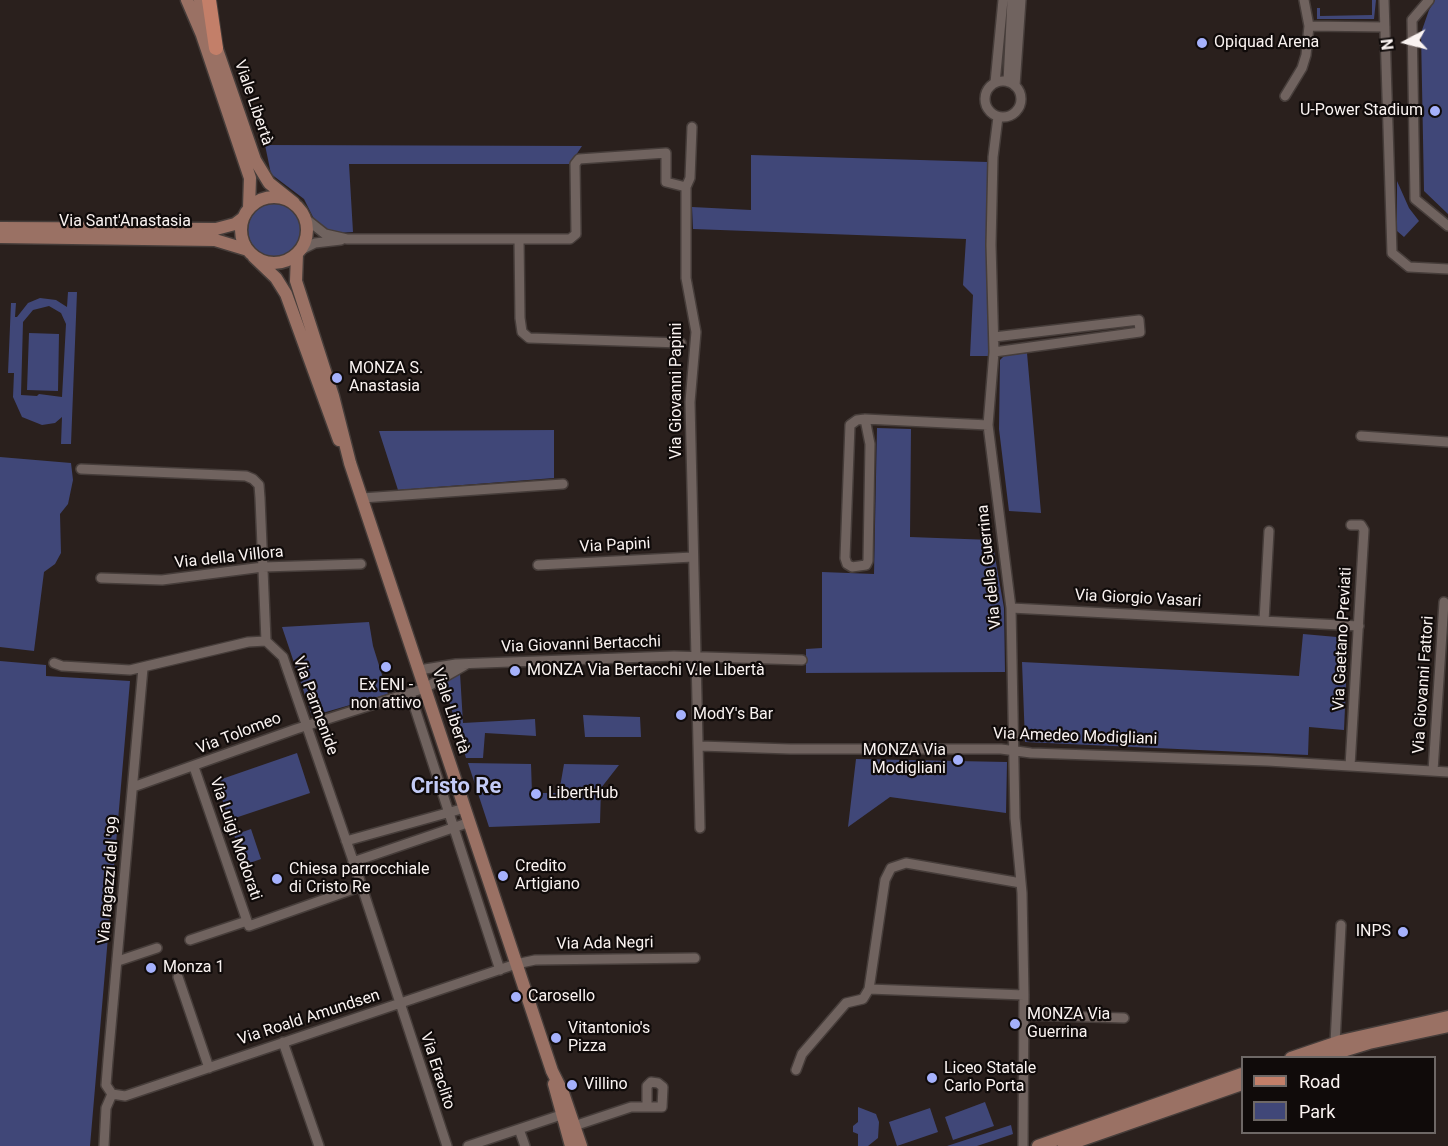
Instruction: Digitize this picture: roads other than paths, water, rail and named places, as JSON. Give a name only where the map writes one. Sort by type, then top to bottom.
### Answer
[{"type":"main road","name":"Viale Libertà","points":[[188,0],[250,178],[246,213]]},
{"type":"main road","name":"Viale Libertà","points":[[200,0],[255,160],[269,183],[294,203]]},
{"type":"main road","points":[[209,0],[216,48]]},
{"type":"main road","points":[[270,197],[283,198],[294,203],[306,219],[307,235],[299,252],[277,263],[251,254],[242,235],[246,213],[259,200],[270,197]]},
{"type":"main road","name":"Via Sant'Anastasia","points":[[0,228],[216,229],[231,226],[246,213]]},
{"type":"main road","name":"Via Sant'Anastasia","points":[[0,237],[215,240],[251,254]]},
{"type":"main road","name":"Viale Libertà","points":[[299,252],[295,269],[298,287],[333,396],[350,463],[552,1071],[561,1115],[572,1146]]},
{"type":"main road","name":"Viale Libertà","points":[[251,254],[276,278],[286,294],[330,422],[350,463]]},
{"type":"main road","points":[[1298,1056],[1335,1043],[1448,1017]]},
{"type":"main road","points":[[1326,1056],[1369,1042],[1448,1026]]},
{"type":"main road","name":"Viale Libertà","points":[[552,1071],[563,1093],[581,1146]]},
{"type":"main road","points":[[1038,1146],[1241,1074]]},
{"type":"main road","points":[[1062,1146],[1241,1084]]},
{"type":"street","points":[[1003,0],[995,83],[986,92],[985,104],[992,114],[998,117],[1011,116],[1019,107],[1020,95],[1012,84],[1012,0]]},
{"type":"street","points":[[1012,84],[1021,0]]},
{"type":"street","points":[[1285,96],[1302,68],[1309,26],[1304,0]]},
{"type":"street","points":[[1384,0],[1392,253],[1409,267],[1448,269]]},
{"type":"street","points":[[1429,0],[1412,20],[1415,199],[1448,226]]},
{"type":"street","points":[[1309,26],[1384,27]]},
{"type":"street","points":[[995,83],[1012,84]]},
{"type":"street","name":"Via della Guerrina","points":[[998,117],[993,157],[990,245],[994,352],[988,425],[1011,608],[1016,749],[1015,818],[1021,883],[1024,994],[1023,1146]]},
{"type":"street","name":"Via Giovanni Papini","points":[[692,127],[690,178],[686,187],[686,278],[696,332],[690,402],[696,658]]},
{"type":"street","points":[[299,252],[315,243],[347,239],[570,239],[576,234],[575,164],[579,159],[666,153],[666,182],[686,187]]},
{"type":"street","points":[[306,219],[324,234],[347,239]]},
{"type":"street","points":[[519,239],[520,318],[522,332],[528,338],[681,343]]},
{"type":"street","points":[[994,337],[1138,320],[1140,332],[994,352]]},
{"type":"street","points":[[865,419],[870,444],[868,561],[866,565],[852,567],[847,564],[845,558],[850,425],[857,420],[865,419],[988,425]]},
{"type":"street","points":[[1361,436],[1448,442]]},
{"type":"street","points":[[54,663],[62,666],[130,670],[248,642],[266,641],[259,485],[253,478],[81,469]]},
{"type":"street","points":[[362,498],[563,484]]},
{"type":"street","name":"Via Gaetano Previati","points":[[1350,766],[1364,531],[1361,525],[1351,525]]},
{"type":"street","points":[[1264,621],[1269,531]]},
{"type":"street","name":"Via Papini","points":[[538,566],[693,557]]},
{"type":"street","name":"Via della Villora","points":[[101,578],[162,580],[263,567],[361,564]]},
{"type":"street","name":"Via Giovanni Fattori","points":[[1433,771],[1444,602]]},
{"type":"street","name":"Via Giorgio Vasari","points":[[1011,608],[1359,626]]},
{"type":"street","name":"Via Parmenide","points":[[266,641],[283,657],[362,886],[400,1005]]},
{"type":"street","name":"Via Giovanni Bertacchi","points":[[419,670],[446,665],[674,656],[802,660]]},
{"type":"street","points":[[696,658],[700,746],[700,828]]},
{"type":"street","name":"Via Giovanni Bertacchi","points":[[425,688],[467,664]]},
{"type":"street","name":"Via ragazzi del '99","points":[[112,1094],[106,1085],[143,668]]},
{"type":"street","name":"Via Tolomeo","points":[[133,787],[307,726],[425,688]]},
{"type":"street","name":"Viale Libertà","points":[[410,693],[500,970]]},
{"type":"street","name":"Via Amedeo Modigliani","points":[[700,746],[790,749],[1016,749],[1031,753],[1448,772]]},
{"type":"street","name":"Via Luigi Modorati","points":[[194,767],[247,921]]},
{"type":"street","points":[[346,841],[465,808]]},
{"type":"street","points":[[353,862],[470,822]]},
{"type":"street","points":[[796,1070],[802,1054],[846,1003],[863,999],[869,989],[885,880],[891,868],[906,863],[1021,883]]},
{"type":"street","points":[[190,940],[247,921],[249,926],[362,886]]},
{"type":"street","points":[[1335,1043],[1341,925]]},
{"type":"street","points":[[118,961],[157,948]]},
{"type":"street","name":"Via Ada Negri","points":[[516,963],[535,960],[695,958]]},
{"type":"street","name":"Via Roald Amundsen","points":[[112,1094],[125,1096],[400,1005],[516,963]]},
{"type":"street","points":[[178,977],[209,1068]]},
{"type":"street","points":[[869,989],[1024,994]]},
{"type":"street","name":"Via Eraclito","points":[[400,1005],[447,1146]]},
{"type":"street","points":[[1024,1015],[1124,1018]]},
{"type":"street","points":[[284,1042],[319,1146]]},
{"type":"street","points":[[104,1146],[106,1108],[112,1094]]},
{"type":"street","points":[[574,1126],[631,1107],[647,1107]]},
{"type":"street","points":[[468,1146],[487,1143],[561,1115]]},
{"type":"street","points":[[519,1129],[525,1146]]},
{"type":"place","name":"Opiquad Arena","points":[[1202,43]]},
{"type":"place","name":"U-Power Stadium","points":[[1435,111]]},
{"type":"place","name":"MONZA S. Anastasia","points":[[337,378]]},
{"type":"place","name":"Ex ENI - non attivo","points":[[386,667]]},
{"type":"place","name":"MONZA Via Bertacchi V.le Libertà","points":[[515,671]]},
{"type":"place","name":"ModY's Bar","points":[[681,715]]},
{"type":"place","name":"MONZA Via Modigliani","points":[[958,760]]},
{"type":"place","name":"LibertHub","points":[[536,794]]},
{"type":"place","name":"Credito Artigiano","points":[[503,876]]},
{"type":"place","name":"Chiesa parrocchiale di Cristo Re","points":[[277,879]]},
{"type":"place","name":"INPS","points":[[1403,932]]},
{"type":"place","name":"Monza 1","points":[[151,968]]},
{"type":"place","name":"Carosello","points":[[516,997]]},
{"type":"place","name":"MONZA Via Guerrina","points":[[1015,1024]]},
{"type":"place","name":"Vitantonio's Pizza","points":[[556,1038]]},
{"type":"place","name":"Liceo Statale Carlo Porta","points":[[932,1078]]},
{"type":"place","name":"Villino","points":[[572,1085]]},
{"type":"district","name":"Cristo Re","points":[[456,787]]}]
